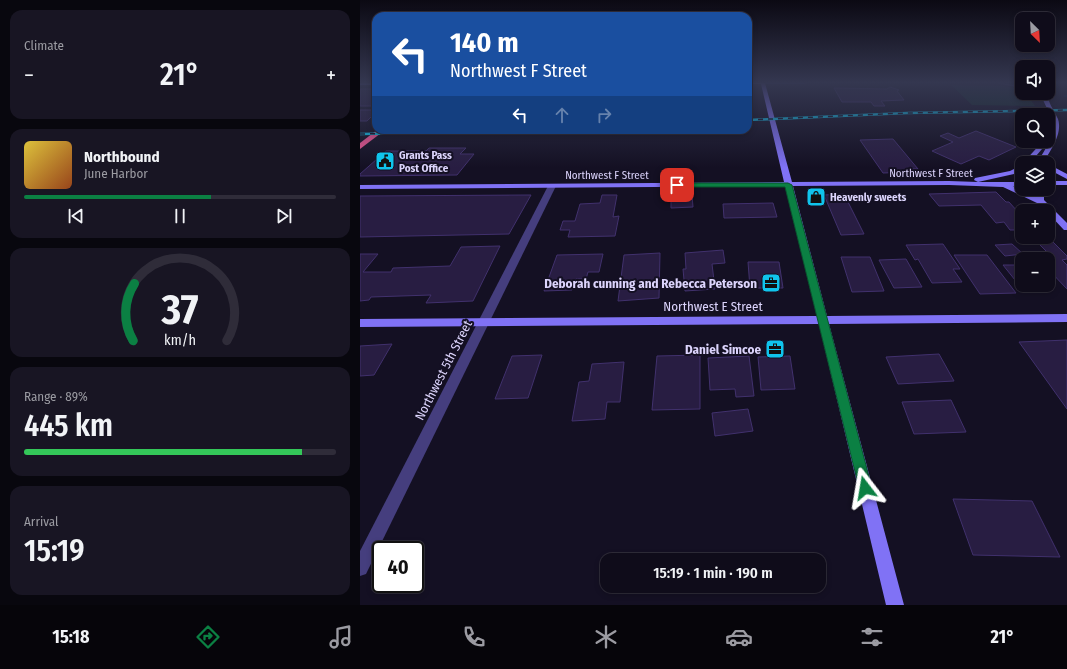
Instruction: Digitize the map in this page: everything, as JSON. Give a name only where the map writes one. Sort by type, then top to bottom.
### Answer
[{"type":"highway","points":[[360,147],[376,134]]},
{"type":"main road","points":[[769,111],[894,605]]},
{"type":"main road","points":[[1032,156],[1040,148]]},
{"type":"main road","points":[[1055,170],[1067,177]]},
{"type":"main road","points":[[949,183],[1003,176],[1015,172]]},
{"type":"main road","name":"Northwest F Street","points":[[360,187],[949,183],[1015,184]]},
{"type":"main road","points":[[1055,183],[1067,183]]},
{"type":"main road","points":[[1004,185],[1040,201],[1067,228]]},
{"type":"main road","points":[[1040,196],[1040,201]]},
{"type":"main road","name":"Northwest E Street","points":[[360,323],[1067,318]]},
{"type":"street","name":"Northwest 5th Street","points":[[360,568],[552,186]]},
{"type":"building","points":[[360,111],[372,111],[372,116],[367,121],[360,121]]},
{"type":"building","points":[[976,131],[1015,147],[989,160],[979,156],[961,164],[932,151],[953,142],[940,136],[948,133],[959,138]]},
{"type":"building","points":[[893,139],[918,169],[908,169],[910,172],[883,173],[860,140]]},
{"type":"building","points":[[429,148],[466,148],[460,154],[474,154],[457,175],[360,176],[360,174],[386,151],[426,151]]},
{"type":"building","points":[[996,192],[1015,209],[1015,230],[1010,230],[1004,222],[996,223],[981,205],[939,206],[929,194]]},
{"type":"building","points":[[844,194],[864,234],[841,235],[824,195]]},
{"type":"building","points":[[531,195],[509,234],[360,237],[360,196]]},
{"type":"building","points":[[602,195],[617,195],[613,217],[619,216],[615,236],[568,237],[570,230],[560,230],[563,221],[575,221],[580,204],[600,203]]},
{"type":"building","points":[[692,195],[693,207],[671,208],[671,196]]},
{"type":"building","points":[[773,203],[777,217],[724,218],[723,204]]},
{"type":"building","points":[[943,244],[960,269],[953,269],[962,282],[932,283],[918,259],[915,260],[906,245]]},
{"type":"building","points":[[1012,244],[1021,252],[1015,252],[1015,255],[1005,256],[995,245]]},
{"type":"building","points":[[1039,244],[1055,244],[1067,256],[1067,259],[1062,260],[1067,265],[1067,289],[1055,276],[1055,252],[1047,252]]},
{"type":"building","points":[[500,246],[473,301],[426,303],[431,295],[371,297],[369,300],[360,301],[360,254],[378,254],[363,272],[391,272],[393,268],[450,266],[461,247]]},
{"type":"building","points":[[723,250],[725,263],[712,264],[715,289],[685,291],[683,269],[686,269],[685,253]]},
{"type":"building","points":[[660,253],[659,298],[618,301],[624,255]]},
{"type":"building","points":[[603,254],[599,272],[588,272],[586,279],[576,279],[572,290],[544,291],[557,255]]},
{"type":"building","points":[[954,255],[987,255],[1016,293],[980,294]]},
{"type":"building","points":[[841,257],[870,257],[884,291],[852,292]]},
{"type":"building","points":[[906,259],[922,287],[894,288],[879,260]]},
{"type":"building","points":[[748,262],[779,262],[783,288],[750,288]]},
{"type":"building","points":[[1003,265],[1015,265],[1015,280]]},
{"type":"building","points":[[1067,340],[1067,409],[1019,342]]},
{"type":"building","points":[[392,344],[374,375],[360,376],[360,346]]},
{"type":"building","points":[[939,354],[954,381],[898,384],[886,357]]},
{"type":"building","points":[[542,355],[528,398],[495,399],[512,356]]},
{"type":"building","points":[[700,355],[700,409],[652,410],[657,356]]},
{"type":"building","points":[[749,356],[754,396],[736,397],[735,389],[710,390],[708,358]]},
{"type":"building","points":[[790,356],[795,389],[761,390],[758,357]]},
{"type":"building","points":[[624,362],[620,402],[607,402],[605,419],[572,421],[579,382],[589,381],[592,364]]},
{"type":"building","points":[[951,400],[966,432],[914,434],[902,402]]},
{"type":"building","points":[[748,409],[753,431],[715,436],[712,413]]},
{"type":"building","points":[[953,499],[1032,501],[1060,557],[973,555]]},
{"type":"railway","points":[[752,120],[907,113],[1001,111]]},
{"type":"railway","points":[[360,134],[372,134]]},
{"type":"place","name":"Grants Pass Post Office","points":[[385,161]]},
{"type":"place","name":"Heavenly sweets","points":[[816,197]]},
{"type":"place","name":"Deborah cunning and Rebecca Peterson","points":[[771,283]]},
{"type":"place","name":"Daniel Simcoe","points":[[775,349]]},
{"type":"route","points":[[677,185],[788,185],[865,488]]}]
